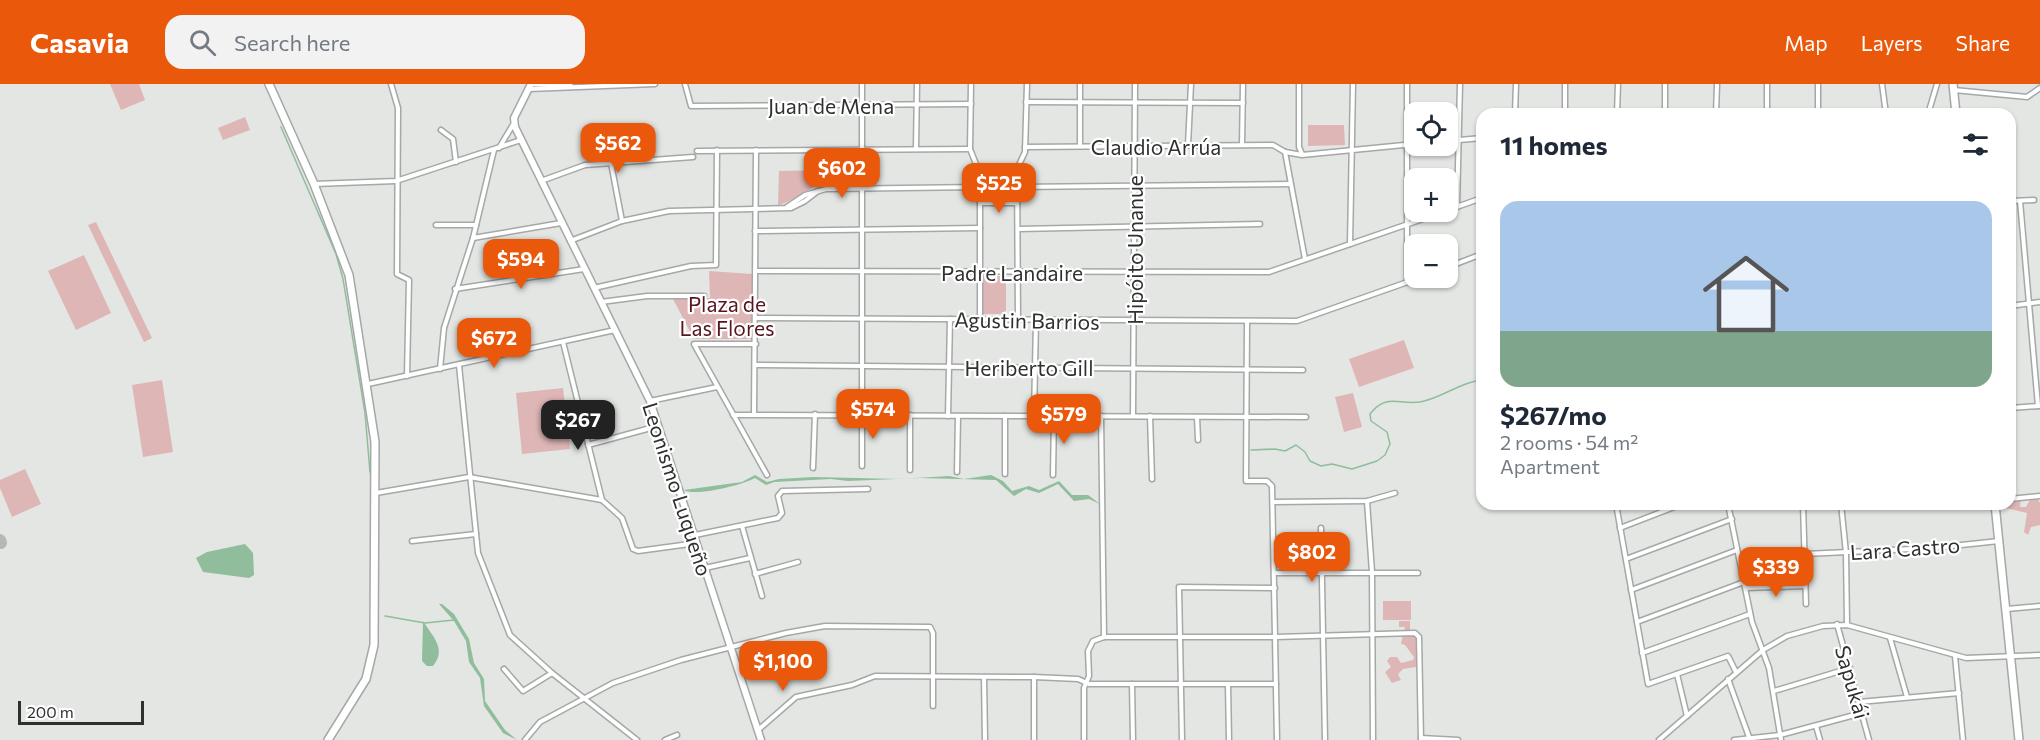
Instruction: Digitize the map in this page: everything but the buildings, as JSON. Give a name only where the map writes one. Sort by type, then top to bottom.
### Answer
[{"type":"main road","points":[[269,84],[314,184],[349,275],[368,384],[375,442],[375,633],[371,663],[354,702],[328,740]]},
{"type":"main road","points":[[1953,87],[1955,108]]},
{"type":"main road","points":[[1996,510],[2019,740]]},
{"type":"street","points":[[391,84],[398,108],[397,274],[409,280],[407,376]]},
{"type":"street","points":[[440,369],[444,328],[497,149],[514,123],[530,86],[655,84]]},
{"type":"street","name":"Juan de Mena","points":[[685,84],[691,106],[971,104]]},
{"type":"street","points":[[862,84],[862,466]]},
{"type":"street","points":[[916,148],[917,84]]},
{"type":"street","points":[[971,84],[970,149],[980,174],[980,319]]},
{"type":"street","points":[[1018,320],[1016,174],[1025,147],[1027,84]]},
{"type":"street","points":[[1080,84],[1080,146]]},
{"type":"street","name":"Hipóito Unanue","points":[[1133,416],[1135,84]]},
{"type":"street","points":[[1188,145],[1191,84]]},
{"type":"street","points":[[1242,145],[1243,84]]},
{"type":"street","points":[[1299,84],[1299,147],[1302,155]]},
{"type":"street","points":[[1350,244],[1353,84]]},
{"type":"street","points":[[1407,84],[1407,102]]},
{"type":"street","points":[[1458,185],[1461,84]]},
{"type":"street","points":[[1515,108],[1516,84]]},
{"type":"street","points":[[1565,84],[1565,108]]},
{"type":"street","points":[[1617,108],[1618,84]]},
{"type":"street","points":[[1665,84],[1665,108]]},
{"type":"street","points":[[1716,108],[1717,84]]},
{"type":"street","points":[[1767,84],[1767,108]]},
{"type":"street","points":[[1818,84],[1818,108]]},
{"type":"street","points":[[1882,84],[1885,108]]},
{"type":"street","points":[[1930,108],[1936,84]]},
{"type":"street","points":[[1953,87],[2027,97],[2040,88]]},
{"type":"street","points":[[1026,102],[1243,103]]},
{"type":"street","name":"Leonismo Luqueño","points":[[514,123],[561,224],[650,401],[761,740]]},
{"type":"street","points":[[441,130],[453,139],[456,162]]},
{"type":"street","points":[[1460,140],[1476,139]]},
{"type":"street","points":[[314,184],[396,181],[521,140]]},
{"type":"street","name":"Claudio Arrúa","points":[[1025,147],[1273,145],[1285,152],[1302,155],[1404,145]]},
{"type":"street","points":[[697,151],[970,149]]},
{"type":"street","points":[[594,288],[681,268],[716,265],[717,150]]},
{"type":"street","points":[[754,414],[756,150]]},
{"type":"street","points":[[1285,152],[1305,260]]},
{"type":"street","points":[[1406,156],[1406,234]]},
{"type":"street","points":[[540,181],[585,165],[693,157]]},
{"type":"street","points":[[611,163],[622,220]]},
{"type":"street","points":[[980,174],[1016,174]]},
{"type":"street","points":[[1017,187],[1290,184]]},
{"type":"street","points":[[570,241],[622,220],[669,211],[717,208],[756,210],[788,207],[800,197],[818,190],[980,187]]},
{"type":"street","points":[[1458,207],[1476,200]]},
{"type":"street","points":[[2016,201],[2034,200]]},
{"type":"street","points":[[2016,408],[2039,406],[2027,304],[2020,201]]},
{"type":"street","points":[[980,203],[1017,202]]},
{"type":"street","name":"Padre Landaire","points":[[756,271],[1269,272],[1412,222]]},
{"type":"street","points":[[472,238],[561,224]]},
{"type":"street","points":[[1018,229],[1260,224]]},
{"type":"street","points":[[436,225],[476,225]]},
{"type":"street","points":[[756,231],[980,228]]},
{"type":"street","points":[[1458,263],[1476,256]]},
{"type":"street","points":[[455,289],[584,269]]},
{"type":"street","name":"Agustin Barrios","points":[[756,318],[1297,321],[1404,283]]},
{"type":"street","points":[[601,302],[647,296],[704,296]]},
{"type":"street","points":[[2016,305],[2040,302]]},
{"type":"street","points":[[948,416],[950,319]]},
{"type":"street","points":[[1034,416],[1036,320]]},
{"type":"street","points":[[1247,322],[1246,481],[1270,482],[1273,502],[1277,740]]},
{"type":"street","points":[[368,384],[615,330]]},
{"type":"street","points":[[563,342],[602,500]]},
{"type":"street","points":[[756,344],[694,344],[767,475]]},
{"type":"street","points":[[459,365],[476,534],[482,564],[510,635],[583,699],[637,740]]},
{"type":"street","name":"Heriberto Gill","points":[[755,365],[1303,370]]},
{"type":"street","points":[[650,401],[717,387]]},
{"type":"street","points":[[813,468],[815,414]]},
{"type":"street","points":[[733,415],[1306,417]]},
{"type":"street","points":[[909,470],[910,415]]},
{"type":"street","points":[[957,472],[958,416]]},
{"type":"street","points":[[1005,416],[1005,474]]},
{"type":"street","points":[[1053,475],[1054,416]]},
{"type":"street","points":[[1101,416],[1104,637]]},
{"type":"street","points":[[1150,416],[1152,479]]},
{"type":"street","points":[[1197,417],[1198,440]]},
{"type":"street","points":[[588,445],[658,426]]},
{"type":"street","points":[[376,493],[469,477],[602,500],[622,518],[634,550],[698,543]]},
{"type":"street","points":[[695,535],[778,518],[782,513],[778,496],[783,491],[868,489]]},
{"type":"street","points":[[1273,502],[1367,501],[1395,493]]},
{"type":"street","points":[[2016,498],[2040,495]]},
{"type":"street","points":[[1367,501],[1372,572],[1373,740]]},
{"type":"street","points":[[1617,510],[1649,685],[1728,656],[1736,672]]},
{"type":"street","points":[[1620,528],[1666,510]]},
{"type":"street","points":[[1730,510],[1750,614],[1774,691],[1781,737]]},
{"type":"street","points":[[1803,510],[1806,604]]},
{"type":"street","points":[[1842,510],[1846,553],[1847,625]]},
{"type":"street","points":[[1626,559],[1732,519]]},
{"type":"street","points":[[742,526],[762,596]]},
{"type":"street","points":[[1321,528],[1325,740]]},
{"type":"street","points":[[412,541],[476,534]]},
{"type":"street","name":"Lara Castro","points":[[1739,557],[1846,553],[1999,541]]},
{"type":"street","points":[[1631,590],[1737,550]]},
{"type":"street","points":[[705,568],[750,558]]},
{"type":"street","points":[[755,574],[798,562]]},
{"type":"street","points":[[1275,573],[1418,573]]},
{"type":"street","points":[[1637,622],[1744,582]]},
{"type":"street","points":[[1746,588],[1805,586]]},
{"type":"street","points":[[1182,740],[1179,587],[1275,588]]},
{"type":"street","points":[[2006,609],[2040,606]]},
{"type":"street","points":[[1642,653],[1750,614]]},
{"type":"street","points":[[1659,740],[1763,650],[1793,634],[1837,624],[1955,656],[2040,655]]},
{"type":"street","name":"Sapukái","points":[[1837,624],[1869,740]]},
{"type":"street","points":[[525,739],[540,722],[613,683],[729,648],[825,626],[930,627],[933,633],[933,706]]},
{"type":"street","points":[[1084,740],[1085,683],[1089,676],[1090,645],[1104,637],[1324,637],[1415,633],[1418,636],[1421,739],[1458,740]]},
{"type":"street","points":[[1890,637],[1907,698]]},
{"type":"street","points":[[1955,656],[1963,740],[1956,740]]},
{"type":"street","points":[[1774,691],[1850,668]]},
{"type":"street","points":[[504,669],[523,691],[552,673]]},
{"type":"street","points":[[1677,674],[1687,716]]},
{"type":"street","points":[[757,730],[790,700],[802,694],[845,687],[872,676],[1034,677],[1078,679],[1085,683],[1132,684],[1275,684]]},
{"type":"street","points":[[984,676],[985,740]]},
{"type":"street","points":[[1034,677],[1034,740]]},
{"type":"street","points":[[1728,679],[1749,737]]},
{"type":"street","points":[[1132,684],[1133,740]]},
{"type":"street","points":[[1228,685],[1229,740]]},
{"type":"street","points":[[1859,702],[1959,693]]},
{"type":"street","points":[[1734,740],[1749,737],[1781,737],[1862,713]]},
{"type":"street","points":[[1816,726],[1820,740]]},
{"type":"street","points":[[665,740],[677,735]]},
{"type":"green space","points":[[110,84],[139,84],[145,100],[121,110]]},
{"type":"green space","points":[[245,117],[250,130],[223,140],[218,128]]},
{"type":"green space","points":[[1308,125],[1344,125],[1345,145],[1308,146]]},
{"type":"green space","points":[[822,170],[821,184],[778,205],[779,171]]},
{"type":"green space","points":[[990,178],[1012,179],[1013,199],[984,200],[984,183]]},
{"type":"green space","points":[[96,222],[152,338],[144,342],[88,225]]},
{"type":"green space","points":[[84,255],[111,313],[76,330],[48,271]]},
{"type":"green space","name":"Plaza de Las Flores","points":[[709,271],[752,274],[753,339],[694,339],[673,299],[710,298]]},
{"type":"green space","points":[[983,276],[1006,276],[1006,314],[983,314]]},
{"type":"green space","points":[[1404,340],[1414,368],[1359,387],[1349,359]]},
{"type":"green space","points":[[162,380],[173,452],[143,457],[132,385]]},
{"type":"green space","points":[[563,388],[570,449],[522,454],[516,393]]},
{"type":"green space","points":[[1353,393],[1362,427],[1344,432],[1335,397]]},
{"type":"green space","points":[[25,469],[41,504],[12,517],[0,488],[0,480]]},
{"type":"green space","points":[[2037,497],[2040,503],[2040,525],[2031,527],[2028,535],[2024,532],[2027,513],[2014,510],[2016,499],[2021,499],[2020,507],[2026,507],[2031,498]]},
{"type":"green space","points":[[1383,601],[1411,601],[1411,620],[1383,620]]},
{"type":"green space","points":[[1399,621],[1410,621],[1410,632],[1418,639],[1417,651],[1423,655],[1422,666],[1403,669],[1398,674],[1401,680],[1392,683],[1385,672],[1391,667],[1387,661],[1390,657],[1397,657],[1401,663],[1413,660],[1414,657],[1405,645],[1401,644],[1405,627],[1399,627]]},
{"type":"shaded area","points":[[755,475],[767,482],[814,477],[897,479],[848,481],[831,479],[774,482],[766,485],[755,478],[730,487],[708,491],[684,490],[742,482]]},
{"type":"shaded area","points":[[991,475],[1003,481],[1012,491],[1029,486],[1039,490],[1059,481],[1072,495],[1088,495],[1100,504],[1089,499],[1074,501],[1058,484],[1039,493],[1026,489],[1014,496],[996,480],[920,478],[949,476],[964,479]]},
{"type":"shaded area","points":[[245,544],[253,553],[254,575],[249,578],[203,572],[196,558],[207,552]]},
{"type":"shaded area","points":[[439,604],[454,614],[469,639],[474,663],[484,679],[485,701],[505,730],[517,740],[503,733],[484,706],[480,678],[469,662],[466,641],[454,621]]},
{"type":"shaded area","points":[[423,621],[439,649],[433,666],[427,666],[422,661]]},
{"type":"waterway","points":[[281,127],[336,254],[343,279],[365,413],[370,472]]},
{"type":"waterway","points":[[1251,450],[1285,451],[1296,445],[1305,452],[1310,461],[1321,466],[1332,464],[1352,469],[1377,461],[1385,455],[1390,444],[1387,432],[1371,421],[1370,414],[1381,404],[1393,401],[1420,402],[1476,381]]},
{"type":"waterway","points":[[385,616],[425,623],[454,620]]}]
